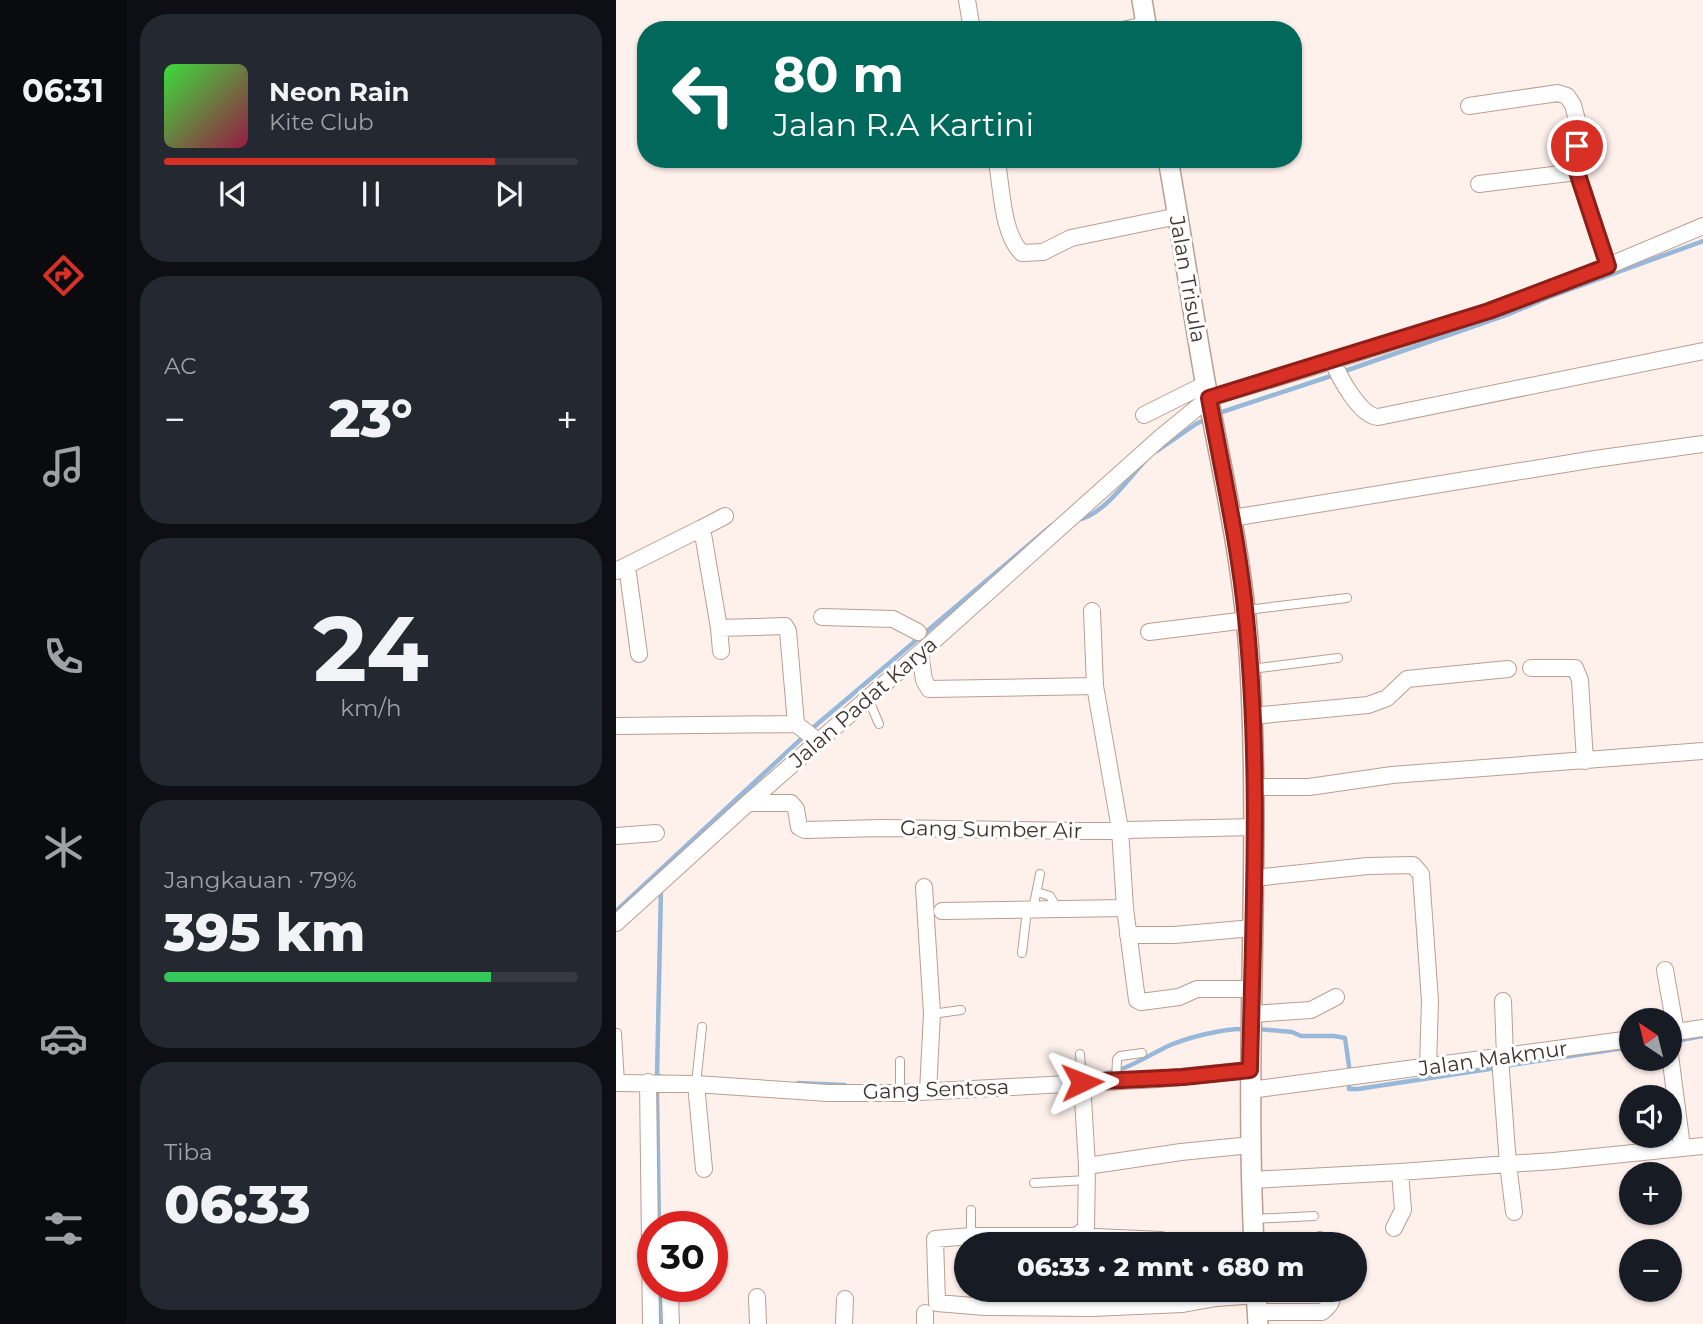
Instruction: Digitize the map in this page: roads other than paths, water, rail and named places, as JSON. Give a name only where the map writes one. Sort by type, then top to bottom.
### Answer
[{"type":"street","points":[[967,0],[970,21]]},
{"type":"street","points":[[1142,0],[1146,21]]},
{"type":"street","points":[[1469,106],[1558,93],[1567,96],[1577,120],[1577,172],[1608,266]]},
{"type":"street","points":[[999,168],[1009,232],[1014,245],[1022,253],[1044,252],[1071,239],[1178,216]]},
{"type":"street","name":"Jalan Trisula","points":[[1170,168],[1210,405],[1233,518],[1251,669],[1254,878],[1250,1080],[1254,1232]]},
{"type":"street","points":[[1479,184],[1577,172]]},
{"type":"street","points":[[1144,415],[1210,405],[1337,370],[1608,266],[1703,226]]},
{"type":"street","points":[[1337,370],[1366,412],[1378,417],[1703,351]]},
{"type":"street","name":"Jalan Padat Karya","points":[[616,923],[748,803],[807,733],[868,697],[924,642],[1091,500],[1210,405]]},
{"type":"street","points":[[1233,518],[1703,444]]},
{"type":"street","points":[[639,654],[622,568],[725,516]]},
{"type":"street","points":[[702,528],[721,651]]},
{"type":"street","points":[[1092,611],[1095,686],[1120,829],[1125,908],[1137,1000],[1141,1002],[1180,997],[1198,989],[1253,989]]},
{"type":"street","points":[[1149,632],[1246,615]]},
{"type":"street","points":[[822,617],[893,619],[924,642],[924,680],[929,689],[1095,686]]},
{"type":"street","points":[[616,726],[807,733],[785,626],[719,628]]},
{"type":"street","points":[[1531,668],[1575,668],[1580,680],[1585,761]]},
{"type":"street","points":[[1252,716],[1368,705],[1387,698],[1407,679],[1508,669]]},
{"type":"street","points":[[1254,788],[1309,787],[1392,775],[1703,751]]},
{"type":"street","name":"Gang Sumber Air","points":[[748,803],[791,803],[796,809],[799,827],[805,830],[881,828],[1030,831],[1254,827]]},
{"type":"street","points":[[616,836],[656,833]]},
{"type":"street","points":[[1254,878],[1368,866],[1413,865],[1421,874],[1430,1001],[1429,1067]]},
{"type":"street","points":[[924,887],[932,1014],[928,1087]]},
{"type":"street","points":[[942,911],[1125,908]]},
{"type":"street","points":[[1128,935],[1253,928]]},
{"type":"street","points":[[1665,970],[1670,1008]]},
{"type":"street","points":[[1251,1024],[1311,1010],[1336,997]]},
{"type":"street","points":[[1503,1001],[1502,1064],[1508,1164],[1514,1212]]},
{"type":"street","points":[[1682,1032],[1703,1028]]},
{"type":"street","name":"Jalan Makmur","points":[[1250,1080],[1349,1078],[1429,1067],[1502,1064],[1619,1041]]},
{"type":"street","name":"Gang Sentosa","points":[[618,1083],[696,1080],[828,1093],[900,1093],[928,1087],[1200,1076],[1250,1080]]},
{"type":"street","points":[[696,1080],[704,1169]]},
{"type":"street","points":[[651,1324],[655,1082]]},
{"type":"street","points":[[1082,1082],[1087,1173],[1086,1228],[1083,1232]]},
{"type":"street","points":[[1087,1173],[1181,1152],[1251,1145]]},
{"type":"street","points":[[1682,1146],[1703,1146]]},
{"type":"street","points":[[1251,1180],[1508,1164],[1654,1152],[1673,1148]]},
{"type":"street","points":[[1394,1228],[1403,1210],[1400,1172]]},
{"type":"street","points":[[954,1237],[935,1239],[937,1303],[985,1307],[1092,1308],[1132,1302]]},
{"type":"street","points":[[757,1297],[758,1324]]},
{"type":"street","points":[[844,1324],[845,1299]]},
{"type":"street","points":[[670,1302],[671,1324]]},
{"type":"street","points":[[1223,1302],[1322,1312],[1332,1302]]},
{"type":"lane","points":[[1246,615],[1347,598]]},
{"type":"lane","points":[[1251,669],[1338,658]]},
{"type":"lane","points":[[868,697],[879,724]]},
{"type":"lane","points":[[1022,953],[1040,874]]},
{"type":"lane","points":[[1037,892],[1050,896],[1057,909]]},
{"type":"lane","points":[[932,1014],[961,1010]]},
{"type":"lane","points":[[696,1080],[702,1027]]},
{"type":"lane","points":[[617,1033],[618,1083]]},
{"type":"lane","points":[[1116,1081],[1117,1059],[1120,1056],[1142,1053]]},
{"type":"lane","points":[[1080,1054],[1082,1082]]},
{"type":"lane","points":[[900,1061],[900,1093]]},
{"type":"lane","points":[[1034,1183],[1087,1173]]},
{"type":"lane","points":[[971,1210],[971,1232]]},
{"type":"lane","points":[[1253,1219],[1314,1216]]},
{"type":"lane","points":[[1092,1302],[1092,1308]]},
{"type":"waterway","points":[[1342,372],[1509,314],[1703,241]]},
{"type":"waterway","points":[[1216,414],[1334,375]]},
{"type":"waterway","points":[[1157,451],[1208,418]]},
{"type":"waterway","points":[[1076,520],[1105,505],[1145,461]]},
{"type":"waterway","points":[[616,911],[815,726],[1051,526]]},
{"type":"waterway","points":[[660,1076],[657,1076],[661,889]]},
{"type":"waterway","points":[[1095,1075],[1123,1068],[1183,1040],[1216,1032],[1246,1029]]},
{"type":"waterway","points":[[1258,1029],[1292,1032],[1301,1036],[1345,1038],[1350,1073]]},
{"type":"waterway","points":[[1682,1040],[1703,1036]]},
{"type":"waterway","points":[[1504,1066],[1619,1049]]},
{"type":"waterway","points":[[1349,1082],[1349,1089],[1358,1089],[1496,1068]]},
{"type":"waterway","points":[[798,1083],[845,1085]]},
{"type":"waterway","points":[[657,1088],[659,1211]]},
{"type":"waterway","points":[[660,1302],[660,1324]]}]
